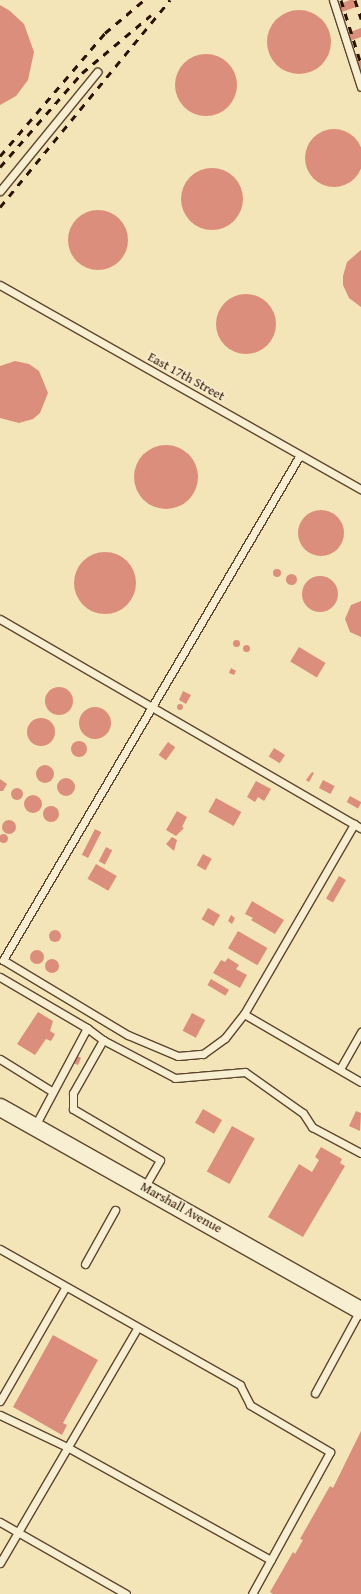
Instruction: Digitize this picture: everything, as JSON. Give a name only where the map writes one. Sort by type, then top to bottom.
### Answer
[{"type":"street","name":"Marshall Avenue","points":[[0,1107],[361,1310]]},
{"type":"lane","points":[[333,0],[361,87]]},
{"type":"lane","points":[[0,191],[97,72]]},
{"type":"lane","name":"East 17th Street","points":[[0,285],[361,489]]},
{"type":"lane","points":[[300,455],[3,960],[128,1035],[178,1056],[203,1054],[224,1038],[244,1014],[354,824]]},
{"type":"lane","points":[[0,619],[152,705],[361,828]]},
{"type":"lane","points":[[0,977],[87,1028],[103,1040],[175,1078],[245,1072],[303,1112],[312,1127],[361,1153]]},
{"type":"lane","points":[[244,1014],[361,1082]]},
{"type":"lane","points":[[35,1126],[87,1028]]},
{"type":"lane","points":[[340,1069],[361,1032]]},
{"type":"lane","points":[[103,1040],[73,1093],[73,1109],[160,1160],[144,1188]]},
{"type":"lane","points":[[0,1059],[53,1092]]},
{"type":"lane","points":[[85,1264],[115,1210]]},
{"type":"lane","points":[[0,1249],[137,1329],[240,1385],[250,1405],[330,1452],[252,1594]]},
{"type":"lane","points":[[0,1401],[65,1288]]},
{"type":"lane","points":[[315,1393],[361,1310]]},
{"type":"lane","points":[[0,1563],[137,1329]]},
{"type":"lane","points":[[0,1415],[67,1447],[271,1560]]},
{"type":"lane","points":[[0,1522],[126,1594]]},
{"type":"building","points":[[354,0],[356,7],[339,13],[337,5]]},
{"type":"building","points":[[0,5],[10,11],[24,24],[34,52],[28,80],[16,96],[0,105]]},
{"type":"building","points":[[293,10],[305,10],[322,19],[329,30],[331,42],[329,54],[322,65],[305,74],[293,74],[281,69],[272,60],[267,48],[267,36],[272,24],[281,15]]},
{"type":"building","points":[[361,28],[361,37],[347,42],[345,34]]},
{"type":"building","points":[[206,54],[218,56],[228,63],[235,73],[237,85],[235,97],[228,107],[218,114],[206,116],[194,114],[184,107],[177,97],[175,85],[177,73],[184,63],[194,56]]},
{"type":"building","points":[[361,60],[361,69],[358,70],[355,62]]},
{"type":"building","points":[[328,129],[340,129],[355,137],[363,152],[363,164],[355,179],[340,187],[328,187],[313,179],[305,164],[305,152],[313,137]]},
{"type":"building","points":[[212,168],[224,170],[234,177],[241,187],[243,199],[241,211],[234,221],[224,228],[212,230],[200,228],[190,221],[183,211],[181,199],[183,187],[190,177],[200,170]]},
{"type":"building","points":[[92,210],[104,210],[115,215],[123,223],[128,234],[126,252],[115,265],[104,270],[92,270],[81,265],[73,257],[68,246],[68,234],[73,223],[81,215]]},
{"type":"building","points":[[361,250],[361,307],[349,298],[343,285],[343,276],[347,262]]},
{"type":"building","points":[[240,294],[252,294],[263,299],[271,307],[276,318],[274,336],[263,349],[252,354],[240,354],[229,349],[221,341],[216,330],[216,318],[221,307],[229,299]]},
{"type":"building","points":[[15,361],[29,364],[39,371],[48,393],[40,413],[33,419],[19,423],[0,418],[0,366]]},
{"type":"building","points":[[166,445],[184,451],[192,459],[198,477],[192,495],[184,503],[166,509],[148,503],[140,495],[134,477],[140,459],[148,451]]},
{"type":"building","points":[[321,510],[334,514],[340,520],[344,533],[340,546],[334,552],[321,556],[308,552],[302,546],[298,533],[302,520],[308,514]]},
{"type":"building","points":[[99,552],[111,552],[127,561],[134,571],[136,583],[134,595],[127,605],[111,614],[99,614],[88,609],[79,600],[74,589],[74,577],[79,566],[88,557]]},
{"type":"building","points":[[275,569],[279,569],[281,573],[279,577],[275,577],[273,575],[273,571]]},
{"type":"building","points":[[291,573],[295,575],[297,579],[295,583],[291,585],[287,583],[285,579],[287,575]]},
{"type":"building","points":[[323,576],[333,581],[337,587],[337,601],[333,607],[327,611],[317,612],[307,607],[303,601],[302,591],[307,581],[313,577]]},
{"type":"building","points":[[361,601],[361,637],[350,632],[345,619],[351,605]]},
{"type":"building","points":[[236,640],[239,643],[236,646],[233,643]]},
{"type":"building","points":[[246,644],[249,645],[249,651],[246,652],[243,651],[242,648],[243,645]]},
{"type":"building","points":[[299,647],[326,663],[317,678],[290,662]]},
{"type":"building","points":[[231,668],[236,671],[234,675],[229,673]]},
{"type":"building","points":[[59,687],[69,691],[73,701],[69,711],[59,715],[49,711],[45,701],[49,691]]},
{"type":"building","points":[[183,691],[191,695],[186,704],[179,700]]},
{"type":"building","points":[[180,704],[183,707],[180,710],[177,707]]},
{"type":"building","points":[[92,707],[98,707],[107,711],[111,723],[107,735],[98,739],[92,739],[83,735],[79,726],[79,720],[83,711]]},
{"type":"building","points":[[41,718],[51,722],[55,732],[51,742],[41,746],[31,742],[27,732],[31,722]]},
{"type":"building","points":[[79,741],[85,743],[87,749],[85,755],[79,757],[73,755],[71,749],[73,743]]},
{"type":"building","points":[[168,742],[175,747],[166,760],[159,755]]},
{"type":"building","points":[[274,748],[285,755],[280,763],[269,756]]},
{"type":"building","points":[[45,765],[51,768],[54,774],[51,780],[45,783],[39,780],[36,774],[39,768]]},
{"type":"building","points":[[312,772],[314,773],[309,782],[306,780]]},
{"type":"building","points":[[66,778],[72,781],[75,787],[72,793],[66,796],[60,793],[57,787],[60,781]]},
{"type":"building","points":[[0,779],[7,784],[3,791],[0,791]]},
{"type":"building","points":[[323,780],[335,786],[330,794],[319,788]]},
{"type":"building","points":[[256,781],[271,789],[264,801],[258,797],[255,802],[247,797]]},
{"type":"building","points":[[15,788],[19,788],[23,794],[19,800],[15,800],[11,796],[11,792]]},
{"type":"building","points":[[33,795],[39,798],[42,804],[39,810],[33,813],[27,810],[24,804],[27,798]]},
{"type":"building","points":[[350,796],[361,802],[358,808],[347,802]]},
{"type":"building","points":[[216,798],[241,812],[234,826],[208,812]]},
{"type":"building","points":[[48,806],[54,806],[59,811],[57,820],[54,822],[48,822],[43,817],[43,811]]},
{"type":"building","points":[[177,811],[187,817],[182,827],[184,828],[176,836],[166,830]]},
{"type":"building","points":[[6,820],[12,820],[16,824],[16,830],[12,834],[6,834],[2,830],[2,824]]},
{"type":"building","points":[[95,829],[101,832],[88,858],[82,855]]},
{"type":"building","points":[[1,834],[5,834],[7,838],[5,842],[1,842],[-1,840],[-1,836]]},
{"type":"building","points":[[172,837],[177,840],[174,851],[166,844]]},
{"type":"building","points":[[106,847],[112,850],[105,864],[99,861]]},
{"type":"building","points":[[203,854],[212,859],[205,870],[197,865]]},
{"type":"building","points":[[96,864],[117,876],[108,891],[88,879]]},
{"type":"building","points":[[339,876],[346,880],[333,903],[326,899]]},
{"type":"building","points":[[252,901],[284,920],[275,934],[251,920],[253,918],[245,914]]},
{"type":"building","points":[[208,908],[220,915],[214,926],[202,919]]},
{"type":"building","points":[[231,915],[235,918],[232,924],[228,921]]},
{"type":"building","points":[[53,930],[57,930],[61,936],[57,942],[53,942],[49,938],[49,934]]},
{"type":"building","points":[[238,931],[267,948],[257,965],[228,948]]},
{"type":"building","points":[[37,950],[42,952],[44,957],[42,962],[37,964],[32,962],[30,957],[32,952]]},
{"type":"building","points":[[228,958],[239,965],[236,969],[247,975],[240,988],[213,973],[221,960],[225,962]]},
{"type":"building","points":[[52,959],[57,961],[59,966],[57,971],[52,973],[47,971],[45,966],[47,961]]},
{"type":"building","points":[[211,979],[229,990],[225,996],[207,985]]},
{"type":"building","points":[[38,1012],[53,1021],[50,1031],[55,1034],[51,1041],[46,1039],[35,1055],[17,1044]]},
{"type":"building","points":[[192,1013],[205,1020],[196,1038],[183,1031]]},
{"type":"building","points":[[76,1055],[81,1058],[78,1065],[73,1063]]},
{"type":"building","points":[[203,1109],[222,1120],[214,1134],[195,1123]]},
{"type":"building","points":[[356,1111],[361,1113],[360,1131],[349,1126]]},
{"type":"building","points":[[232,1126],[255,1139],[230,1184],[207,1171]]},
{"type":"building","points":[[321,1147],[342,1159],[340,1163],[345,1166],[303,1237],[268,1217],[299,1164],[312,1172],[319,1160],[315,1157]]},
{"type":"building","points":[[53,1335],[98,1360],[63,1423],[67,1425],[62,1435],[13,1407]]},
{"type":"building","points":[[361,1431],[361,1594],[273,1594],[270,1592],[293,1552],[295,1554],[303,1540],[300,1539],[330,1486],[333,1488]]},
{"type":"railway","points":[[0,156],[105,33],[144,0]]},
{"type":"railway","points":[[0,207],[170,0]]},
{"type":"railway","points":[[341,0],[361,64]]},
{"type":"railway","points":[[355,0],[361,19]]},
{"type":"railway","points":[[0,167],[82,73],[151,15]]}]
